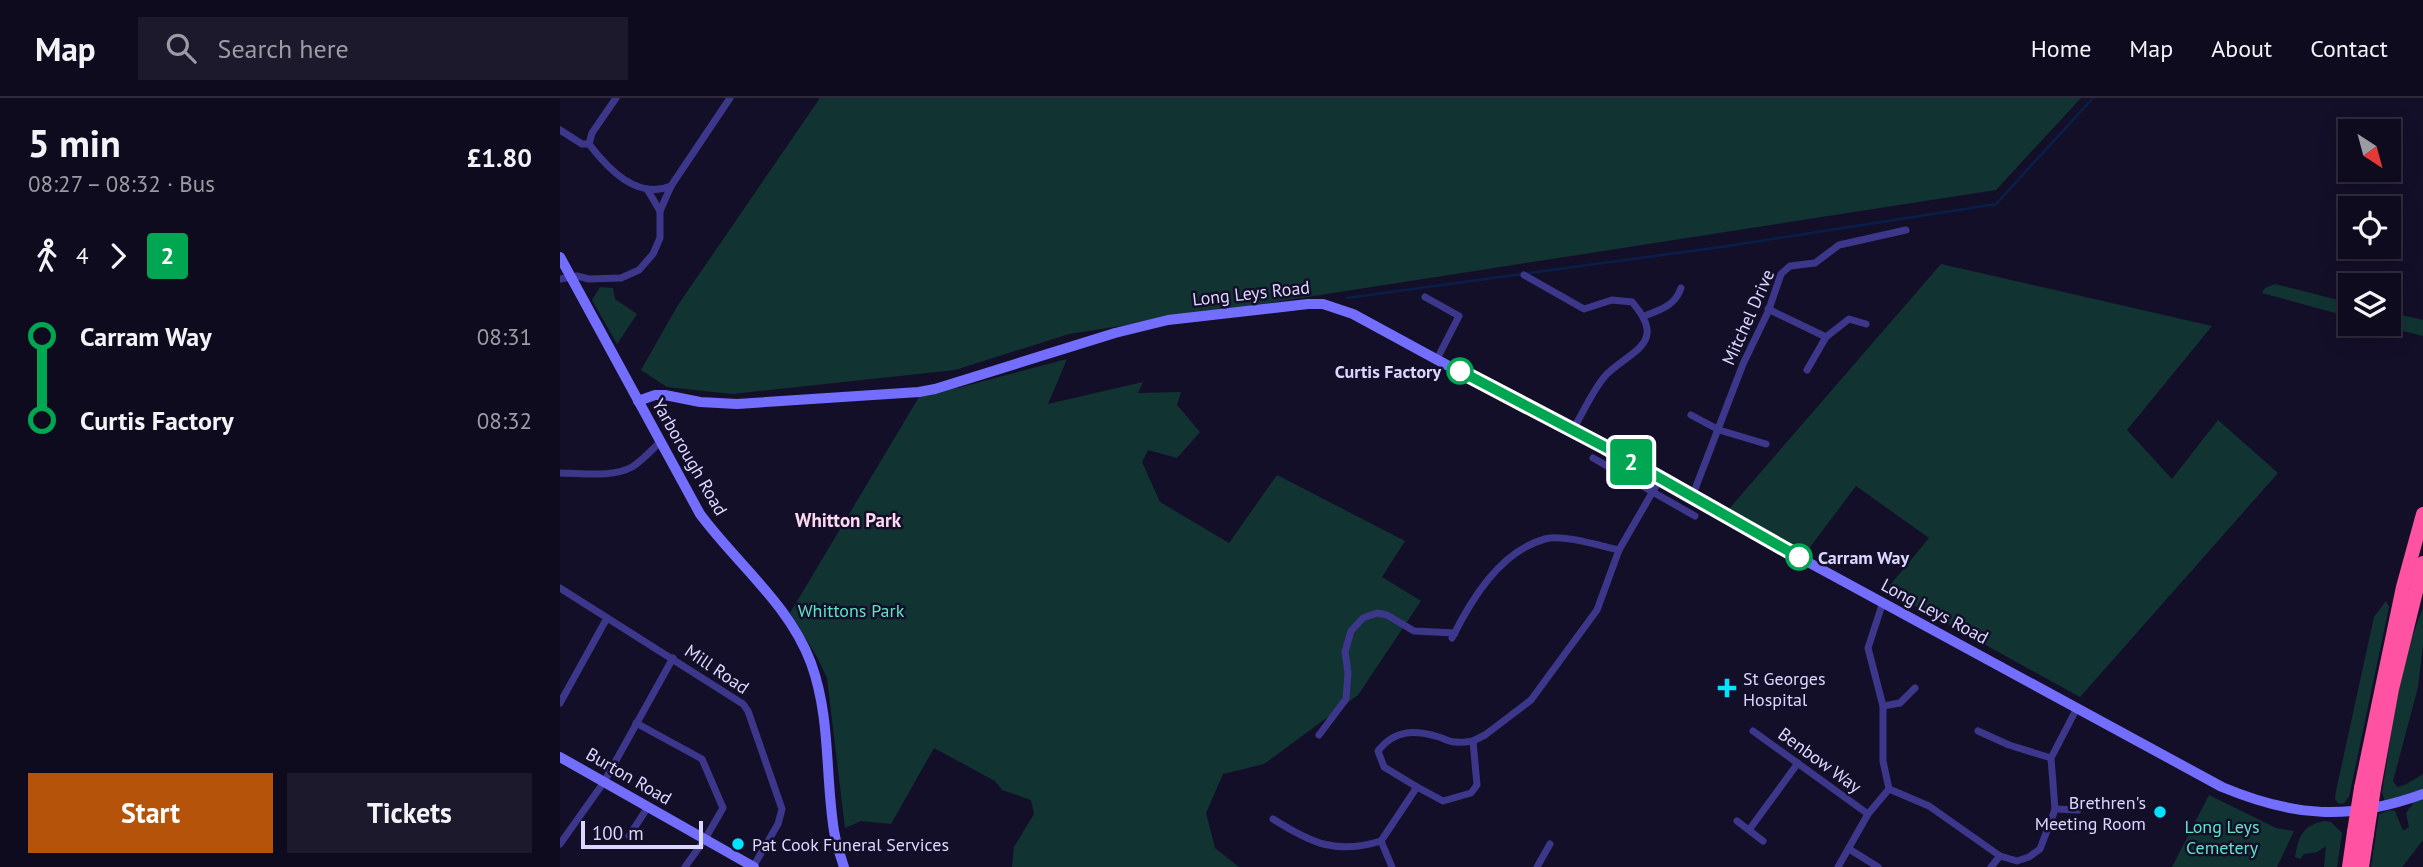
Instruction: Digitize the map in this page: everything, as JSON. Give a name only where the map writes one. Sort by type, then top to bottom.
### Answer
[{"type":"highway","points":[[2362,867],[2361,833],[2367,788],[2403,587],[2423,514]]},
{"type":"highway","points":[[2367,788],[2423,563]]},
{"type":"highway","points":[[2349,867],[2361,833]]},
{"type":"street","points":[[589,144],[592,133],[616,98]]},
{"type":"street","points":[[566,279],[577,276],[589,279],[621,278],[639,270],[658,245],[660,211],[671,187],[730,98]]},
{"type":"street","points":[[560,130],[579,143],[589,144],[615,174],[647,189],[662,190],[671,187]]},
{"type":"street","points":[[647,189],[660,211]]},
{"type":"street","name":"Mitchel Drive","points":[[1692,496],[1781,274],[1790,265],[1815,263],[1839,245],[1906,230]]},
{"type":"street","name":"Yarborough Road","points":[[560,257],[566,279],[579,293],[700,514],[720,541],[783,611],[810,662],[821,696],[834,831],[844,867]]},
{"type":"street","points":[[1524,275],[1584,309],[1612,300],[1632,302],[1644,316],[1647,331],[1640,349],[1606,375],[1572,431]]},
{"type":"street","points":[[579,293],[589,279]]},
{"type":"street","points":[[1644,316],[1666,308],[1679,296],[1681,288]]},
{"type":"street","points":[[1425,297],[1459,316],[1437,359]]},
{"type":"street","name":"Long Leys Road","points":[[638,401],[659,395],[700,402],[737,404],[919,392],[1145,325],[1199,316],[1324,304],[1345,310],[1605,447],[1883,603],[2222,787],[2261,802],[2302,811],[2351,812],[2397,803],[2423,794]]},
{"type":"street","points":[[1768,309],[1826,337]]},
{"type":"street","points":[[1807,369],[1826,337],[1849,319],[1866,324]]},
{"type":"street","points":[[1690,415],[1719,430],[1766,444]]},
{"type":"street","points":[[560,473],[605,473],[626,469],[636,464],[661,441]]},
{"type":"street","points":[[1593,458],[1695,516]]},
{"type":"street","points":[[1473,741],[1477,785],[1471,793],[1443,801],[1384,767],[1378,751],[1386,741],[1406,731],[1453,742],[1473,741],[1531,700],[1597,610],[1619,550],[1660,478]]},
{"type":"street","points":[[1319,735],[1346,699],[1348,673],[1345,652],[1351,631],[1363,618],[1377,613],[1387,615],[1414,631],[1453,635],[1467,607],[1492,574],[1521,551],[1546,539],[1573,540],[1619,550]]},
{"type":"street","name":"Mill Road","points":[[560,587],[743,704],[782,809],[778,824],[753,867]]},
{"type":"street","points":[[1883,603],[1868,648],[1883,706],[1883,761],[1889,789]]},
{"type":"street","points":[[560,703],[607,618]]},
{"type":"street","points":[[560,844],[604,782],[673,658]]},
{"type":"street","points":[[1883,706],[1900,703],[1915,688]]},
{"type":"street","points":[[1889,789],[1929,806],[2000,856],[2017,864],[2040,849],[2055,809],[2051,758],[2077,708]]},
{"type":"street","points":[[636,723],[702,760],[723,808],[685,867]]},
{"type":"street","name":"Benbow Way","points":[[1753,731],[1868,814]]},
{"type":"street","points":[[1978,731],[2009,745],[2051,758]]},
{"type":"street","name":"Burton Road","points":[[560,757],[753,867]]},
{"type":"street","points":[[1749,830],[1798,763]]},
{"type":"street","points":[[1273,818],[1298,835],[1332,847],[1361,847],[1381,841],[1417,788]]},
{"type":"street","points":[[1838,867],[1868,814],[1889,789]]},
{"type":"street","points":[[629,836],[648,807]]},
{"type":"street","points":[[2055,809],[2078,810]]},
{"type":"street","points":[[1737,821],[1763,841]]},
{"type":"street","points":[[1381,841],[1392,867]]},
{"type":"street","points":[[1537,867],[1550,844]]},
{"type":"street","points":[[1849,849],[1878,867]]},
{"type":"street","points":[[1991,867],[2000,856]]},
{"type":"green space","points":[[820,98],[2081,98],[1996,190],[1069,334],[955,370],[732,394],[667,387],[641,370],[678,305]]},
{"type":"green space","points":[[1941,264],[2212,326],[2127,430],[2172,479],[2218,420],[2278,473],[2080,697],[1886,590],[1929,538],[1856,486],[1804,555],[1728,510]]},
{"type":"green space","points":[[2275,284],[2338,300],[2338,314],[2262,293],[2265,288]]},
{"type":"green space","points":[[600,287],[613,288],[615,299],[637,314],[617,344],[592,300]]},
{"type":"green space","points":[[2401,315],[2423,320],[2423,336],[2401,330]]},
{"type":"green space","name":"Whittons Park","points":[[1067,359],[1048,404],[1143,382],[1138,393],[1181,392],[1177,405],[1200,432],[1177,458],[1148,450],[1142,462],[1160,502],[1229,543],[1277,475],[1405,541],[1382,577],[1421,601],[1358,695],[1264,764],[1223,774],[1206,813],[1215,848],[1239,867],[1012,867],[1014,847],[1034,814],[1031,800],[1002,790],[995,781],[934,748],[891,824],[861,821],[845,828],[827,678],[790,613],[922,392],[958,388]]},
{"type":"green space","points":[[2386,601],[2389,607],[2349,797],[2339,804],[2335,799],[2336,791],[2374,617]]},
{"type":"green space","points":[[2423,608],[2423,644],[2418,687],[2393,781],[2397,787],[2423,774],[2423,789],[2385,802],[2382,792],[2397,698],[2408,652]]},
{"type":"green space","name":"Long Leys Cemetery","points":[[2209,795],[2276,828],[2294,831],[2277,867],[2172,867]]},
{"type":"green space","points":[[2423,798],[2423,840],[2402,867],[2371,867],[2379,814],[2395,811],[2403,831],[2409,827],[2406,813],[2415,801]]},
{"type":"green space","points":[[2324,821],[2331,822],[2342,833],[2337,867],[2324,867],[2326,846],[2317,852],[2304,854],[2300,859],[2295,857],[2298,843],[2306,829]]},
{"type":"waterway","points":[[1347,298],[1728,246],[1996,204],[2093,98]]},
{"type":"bus line","name":"2","points":[[1460,371],[1605,447],[1799,557]]},
{"type":"place","name":"Curtis Factory","points":[[1460,371]]},
{"type":"place","name":"Carram Way","points":[[1799,557]]},
{"type":"place","name":"St Georges Hospital","points":[[1727,688]]},
{"type":"place","name":"Brethren's Meeting Room","points":[[2160,812]]},
{"type":"place","name":"Pat Cook Funeral Services","points":[[738,844]]},
{"type":"district","name":"Whitton Park","points":[[848,520]]}]
